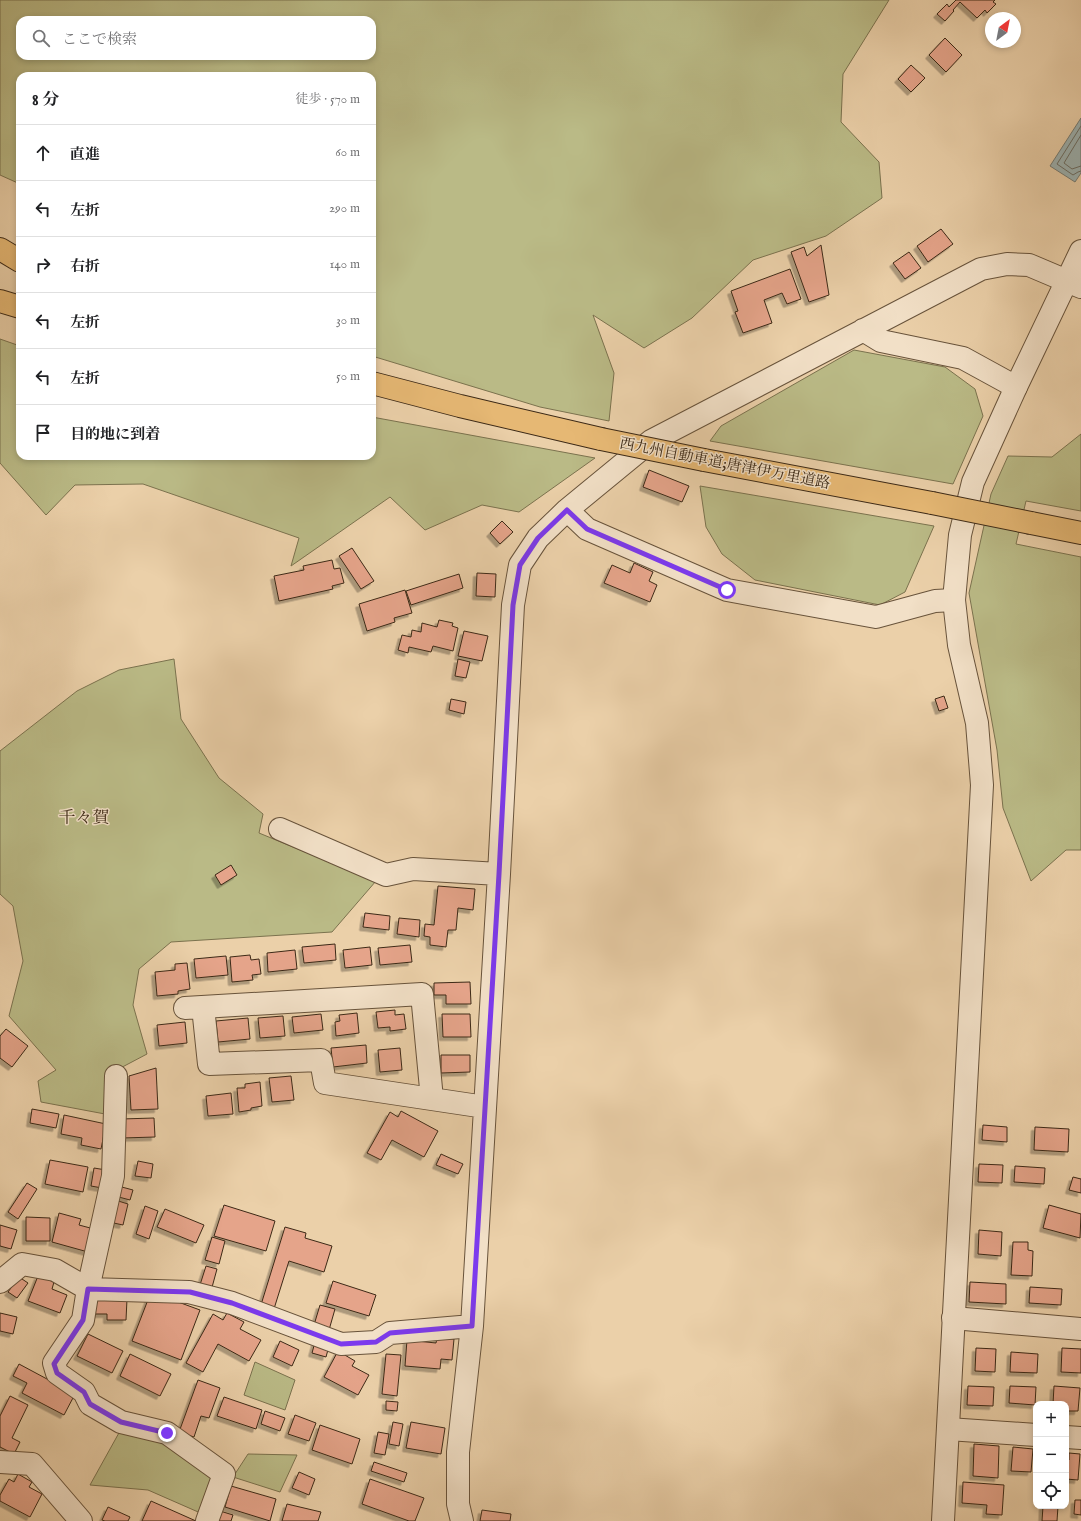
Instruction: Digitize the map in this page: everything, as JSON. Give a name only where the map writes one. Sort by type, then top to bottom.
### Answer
[{"type":"highway","points":[[0,249],[16,259]]},
{"type":"highway","points":[[0,266],[16,272]]},
{"type":"highway","points":[[0,301],[16,306]]},
{"type":"highway","name":"西九州自動車道;唐津伊万里道路","points":[[376,384],[460,406],[601,439],[1081,532]]},
{"type":"street","points":[[943,1521],[982,785],[977,723],[959,645],[954,600],[960,534],[973,482],[1016,387],[1074,284],[1081,251]]},
{"type":"street","points":[[462,1521],[458,1504],[458,1452],[472,1326],[513,612],[520,565],[538,538],[567,510],[651,441],[981,269],[1007,264],[1029,265],[1074,284]]},
{"type":"street","points":[[863,330],[881,341],[963,358],[1016,387]]},
{"type":"street","points":[[567,510],[587,529],[727,590],[876,617],[935,601],[954,600]]},
{"type":"street","points":[[280,829],[386,875],[413,869],[499,874]]},
{"type":"street","points":[[432,1099],[422,994],[194,1007],[209,1064],[321,1060],[325,1083],[485,1107]]},
{"type":"street","points":[[116,1076],[113,1176],[88,1289],[83,1320],[54,1364],[57,1373],[84,1392],[90,1404],[121,1422],[167,1433],[224,1474],[207,1521]]},
{"type":"street","points":[[0,1282],[22,1264],[55,1270],[88,1289],[190,1292],[232,1303],[341,1344],[376,1342],[390,1333],[472,1326]]},
{"type":"street","points":[[954,1318],[1081,1329]]},
{"type":"street","points":[[948,1429],[1033,1435]]},
{"type":"street","points":[[1069,1437],[1081,1438]]},
{"type":"street","points":[[0,1462],[32,1464],[81,1521]]},
{"type":"green space","points":[[0,0],[889,0],[843,74],[841,122],[879,162],[882,198],[826,236],[753,260],[692,318],[644,348],[593,315],[614,373],[609,421],[540,407],[376,357],[376,72],[16,72],[16,182],[0,175]]},
{"type":"green space","points":[[0,339],[16,345],[16,460],[376,460],[376,418],[595,458],[519,512],[482,505],[425,530],[390,497],[291,566],[299,538],[143,484],[75,485],[46,515],[0,463]]},
{"type":"green space","points":[[854,350],[945,367],[975,389],[983,416],[953,484],[710,441],[721,426]]},
{"type":"green space","points":[[1081,434],[1081,511],[1026,501],[1016,544],[1081,557],[1081,850],[1066,850],[1031,881],[1003,808],[997,750],[969,593],[991,494],[1008,456],[1052,457]]},
{"type":"green space","points":[[700,486],[934,526],[905,592],[880,605],[755,580],[722,554],[706,527]]},
{"type":"green space","points":[[174,659],[181,719],[219,778],[263,814],[259,833],[376,881],[332,932],[171,942],[139,969],[133,1005],[147,1054],[111,1073],[105,1114],[41,1102],[38,1081],[56,1070],[9,1016],[23,961],[13,906],[0,894],[0,751],[77,691],[119,670]]},
{"type":"green space","points":[[255,1362],[295,1380],[285,1410],[244,1395]]},
{"type":"green space","points":[[120,1431],[163,1440],[216,1479],[205,1515],[148,1490],[90,1485]]},
{"type":"green space","points":[[248,1454],[297,1455],[280,1492],[233,1477]]},
{"type":"water","points":[[1081,118],[1081,173],[1075,182],[1050,166]]},
{"type":"building","points":[[956,0],[995,0],[993,2],[996,4],[988,12],[985,10],[977,18],[960,2],[945,21],[937,14],[947,4],[949,7]]},
{"type":"building","points":[[945,38],[962,55],[946,72],[929,55]]},
{"type":"building","points":[[911,65],[925,78],[911,92],[898,79]]},
{"type":"building","points":[[941,229],[953,244],[928,262],[917,246]]},
{"type":"building","points":[[821,245],[829,295],[809,302],[791,252],[804,247],[807,256]]},
{"type":"building","points":[[909,252],[921,268],[905,279],[893,263]]},
{"type":"building","points":[[790,269],[801,299],[787,304],[782,293],[764,300],[772,323],[743,333],[735,312],[738,311],[731,291]]},
{"type":"building","points":[[649,470],[689,486],[682,502],[643,487]]},
{"type":"building","points":[[502,521],[513,532],[500,544],[490,533]]},
{"type":"building","points":[[352,548],[374,581],[361,589],[339,556]]},
{"type":"building","points":[[332,560],[334,569],[340,568],[344,583],[332,586],[333,589],[279,601],[274,576],[304,570],[303,566]]},
{"type":"building","points":[[634,563],[653,572],[649,581],[657,585],[650,602],[604,583],[612,565],[630,573]]},
{"type":"building","points":[[477,573],[496,574],[495,597],[476,596]]},
{"type":"building","points":[[459,574],[463,588],[411,605],[406,591]]},
{"type":"building","points":[[405,590],[412,613],[394,618],[395,622],[367,631],[359,604]]},
{"type":"building","points":[[439,620],[453,623],[452,626],[458,628],[453,651],[433,646],[431,652],[409,647],[408,653],[398,650],[402,635],[411,637],[412,630],[421,632],[422,623],[437,627]]},
{"type":"building","points":[[464,631],[488,636],[482,661],[458,656]]},
{"type":"building","points":[[458,659],[470,662],[466,678],[455,676]]},
{"type":"building","points":[[944,696],[948,708],[939,711],[935,699]]},
{"type":"building","points":[[451,699],[466,702],[464,714],[449,710]]},
{"type":"building","points":[[231,865],[237,875],[221,885],[215,875]]},
{"type":"building","points":[[438,886],[475,889],[473,910],[458,908],[456,930],[448,930],[446,947],[430,945],[430,937],[424,936],[425,924],[434,925]]},
{"type":"building","points":[[365,913],[390,916],[389,930],[363,927]]},
{"type":"building","points":[[399,918],[420,920],[419,937],[397,934]]},
{"type":"building","points":[[335,944],[336,960],[304,963],[302,947]]},
{"type":"building","points":[[410,945],[412,962],[380,965],[378,948]]},
{"type":"building","points":[[370,947],[372,965],[345,968],[343,950]]},
{"type":"building","points":[[295,950],[297,969],[268,972],[267,953]]},
{"type":"building","points":[[250,955],[251,960],[259,959],[261,974],[252,975],[253,980],[232,982],[230,957]]},
{"type":"building","points":[[226,956],[228,975],[196,978],[194,959]]},
{"type":"building","points":[[187,963],[190,989],[178,991],[178,994],[157,996],[155,972],[175,970],[175,964]]},
{"type":"building","points":[[470,982],[471,1004],[446,1004],[446,995],[434,995],[434,983]]},
{"type":"building","points":[[395,1010],[395,1015],[404,1014],[406,1029],[390,1031],[390,1027],[378,1028],[376,1012]]},
{"type":"building","points":[[357,1013],[359,1033],[336,1036],[335,1022],[340,1021],[339,1015]]},
{"type":"building","points":[[321,1014],[323,1030],[294,1033],[292,1017]]},
{"type":"building","points":[[442,1014],[470,1014],[471,1037],[443,1037]]},
{"type":"building","points":[[283,1016],[285,1036],[260,1038],[258,1018]]},
{"type":"building","points":[[248,1018],[250,1039],[218,1042],[216,1021]]},
{"type":"building","points":[[185,1022],[187,1043],[159,1046],[157,1025]]},
{"type":"building","points":[[6,1029],[28,1046],[12,1067],[0,1058],[0,1036]]},
{"type":"building","points":[[366,1045],[367,1063],[333,1067],[331,1048]]},
{"type":"building","points":[[400,1048],[402,1070],[380,1072],[378,1050]]},
{"type":"building","points":[[441,1055],[470,1055],[470,1072],[441,1073]]},
{"type":"building","points":[[156,1068],[158,1109],[131,1110],[129,1076]]},
{"type":"building","points":[[291,1076],[294,1100],[272,1102],[269,1078]]},
{"type":"building","points":[[260,1082],[262,1106],[239,1112],[237,1088],[245,1088],[245,1084]]},
{"type":"building","points":[[231,1093],[233,1114],[208,1116],[206,1096]]},
{"type":"building","points":[[32,1109],[59,1114],[56,1128],[30,1123]]},
{"type":"building","points":[[401,1111],[438,1131],[424,1157],[392,1140],[381,1160],[367,1153],[390,1112],[398,1117]]},
{"type":"building","points":[[64,1115],[106,1124],[101,1149],[81,1145],[82,1138],[61,1134]]},
{"type":"building","points":[[154,1118],[155,1137],[122,1138],[121,1119]]},
{"type":"building","points":[[983,1125],[1007,1127],[1007,1142],[982,1140]]},
{"type":"building","points":[[1035,1127],[1069,1129],[1068,1152],[1034,1150]]},
{"type":"building","points":[[441,1154],[463,1164],[458,1174],[436,1165]]},
{"type":"building","points":[[50,1160],[88,1167],[83,1192],[45,1184]]},
{"type":"building","points":[[138,1161],[153,1164],[151,1178],[135,1176]]},
{"type":"building","points":[[979,1164],[1003,1165],[1002,1183],[978,1182]]},
{"type":"building","points":[[1015,1166],[1045,1168],[1044,1184],[1014,1182]]},
{"type":"building","points":[[94,1168],[106,1170],[102,1188],[91,1186]]},
{"type":"building","points":[[1073,1177],[1081,1179],[1081,1193],[1069,1190]]},
{"type":"building","points":[[27,1183],[37,1189],[18,1219],[8,1212]]},
{"type":"building","points":[[118,1186],[133,1190],[130,1200],[115,1196]]},
{"type":"building","points":[[115,1200],[128,1204],[123,1225],[109,1222]]},
{"type":"building","points":[[224,1205],[275,1221],[266,1251],[214,1236]]},
{"type":"building","points":[[1049,1205],[1081,1214],[1080,1238],[1043,1228]]},
{"type":"building","points":[[145,1206],[158,1211],[149,1239],[136,1234]]},
{"type":"building","points":[[165,1209],[204,1225],[196,1243],[157,1227]]},
{"type":"building","points":[[59,1213],[81,1219],[79,1225],[94,1229],[88,1252],[52,1242]]},
{"type":"building","points":[[26,1217],[50,1218],[50,1241],[26,1241]]},
{"type":"building","points":[[0,1225],[17,1230],[11,1249],[0,1246]]},
{"type":"building","points":[[285,1227],[306,1233],[305,1238],[332,1246],[324,1272],[289,1261],[273,1312],[260,1308]]},
{"type":"building","points":[[979,1230],[1002,1232],[1001,1256],[978,1254]]},
{"type":"building","points":[[212,1237],[225,1241],[219,1264],[205,1260]]},
{"type":"building","points":[[1013,1242],[1028,1242],[1028,1250],[1033,1251],[1032,1276],[1011,1275]]},
{"type":"building","points":[[206,1266],[217,1269],[211,1291],[199,1288]]},
{"type":"building","points":[[38,1276],[54,1282],[52,1289],[67,1295],[60,1313],[28,1301]]},
{"type":"building","points":[[19,1277],[28,1283],[17,1298],[8,1292]]},
{"type":"building","points":[[333,1281],[376,1295],[369,1316],[326,1303]]},
{"type":"building","points":[[970,1282],[1006,1284],[1006,1304],[969,1302]]},
{"type":"building","points":[[1030,1287],[1062,1289],[1061,1305],[1029,1303]]},
{"type":"building","points":[[151,1292],[200,1310],[181,1360],[132,1341]]},
{"type":"building","points":[[96,1298],[127,1299],[126,1320],[107,1320],[107,1314],[95,1314]]},
{"type":"building","points":[[320,1305],[335,1309],[329,1330],[314,1325]]},
{"type":"building","points":[[0,1313],[17,1317],[13,1334],[0,1331]]},
{"type":"building","points":[[227,1313],[244,1322],[240,1329],[261,1340],[249,1361],[218,1344],[203,1372],[186,1363],[213,1314],[223,1320]]},
{"type":"building","points":[[88,1334],[123,1351],[112,1373],[77,1356]]},
{"type":"building","points":[[437,1338],[454,1339],[452,1360],[441,1359],[440,1369],[405,1366],[407,1340],[436,1343]]},
{"type":"building","points":[[280,1341],[299,1350],[292,1366],[273,1357]]},
{"type":"building","points":[[315,1342],[329,1346],[326,1357],[312,1353]]},
{"type":"building","points":[[976,1348],[996,1349],[995,1372],[975,1371]]},
{"type":"building","points":[[1062,1348],[1081,1349],[1081,1373],[1061,1372]]},
{"type":"building","points":[[338,1351],[355,1361],[352,1366],[369,1375],[358,1395],[324,1377]]},
{"type":"building","points":[[1011,1352],[1038,1354],[1037,1373],[1010,1372]]},
{"type":"building","points":[[130,1354],[171,1374],[160,1396],[120,1376]]},
{"type":"building","points":[[386,1354],[401,1355],[397,1396],[382,1394]]},
{"type":"building","points":[[19,1364],[75,1394],[64,1415],[22,1393],[27,1383],[13,1376]]},
{"type":"building","points":[[198,1380],[220,1388],[209,1418],[201,1416],[194,1437],[179,1432]]},
{"type":"building","points":[[968,1386],[994,1387],[993,1406],[967,1405]]},
{"type":"building","points":[[1010,1386],[1036,1387],[1035,1401],[1033,1401],[1033,1405],[1009,1403]]},
{"type":"building","points":[[1054,1386],[1080,1388],[1078,1411],[1069,1411],[1069,1401],[1053,1401]]},
{"type":"building","points":[[10,1396],[28,1405],[12,1438],[20,1442],[14,1454],[0,1447],[0,1416]]},
{"type":"building","points":[[224,1397],[262,1410],[256,1429],[217,1416]]},
{"type":"building","points":[[386,1401],[398,1402],[397,1411],[386,1410]]},
{"type":"building","points":[[265,1411],[285,1418],[280,1431],[261,1424]]},
{"type":"building","points":[[295,1415],[316,1423],[309,1441],[288,1434]]},
{"type":"building","points":[[393,1422],[403,1424],[399,1446],[389,1444]]},
{"type":"building","points":[[411,1422],[445,1428],[441,1454],[406,1448]]},
{"type":"building","points":[[320,1425],[360,1439],[352,1464],[312,1450]]},
{"type":"building","points":[[378,1432],[389,1434],[385,1455],[374,1453]]},
{"type":"building","points":[[974,1444],[999,1446],[998,1478],[973,1476]]},
{"type":"building","points":[[1013,1447],[1033,1449],[1031,1472],[1011,1471]]},
{"type":"building","points":[[1069,1453],[1080,1454],[1078,1480],[1069,1479]]},
{"type":"building","points":[[374,1462],[407,1473],[404,1482],[371,1471]]},
{"type":"building","points":[[299,1472],[315,1479],[309,1495],[292,1488]]},
{"type":"building","points":[[18,1474],[32,1482],[29,1487],[42,1494],[30,1517],[0,1501],[0,1495],[9,1479],[14,1482]]},
{"type":"building","points":[[370,1479],[424,1498],[415,1521],[409,1521],[362,1504]]},
{"type":"building","points":[[963,1482],[1004,1485],[1002,1515],[986,1514],[987,1505],[962,1503]]},
{"type":"building","points":[[231,1486],[276,1499],[270,1521],[225,1507]]},
{"type":"building","points":[[1075,1500],[1081,1500],[1081,1515],[1074,1514]]},
{"type":"building","points":[[151,1501],[196,1521],[142,1521]]},
{"type":"building","points":[[287,1504],[321,1512],[318,1521],[282,1521]]},
{"type":"building","points":[[108,1507],[130,1517],[128,1521],[102,1520]]},
{"type":"building","points":[[1043,1509],[1058,1509],[1057,1521],[1042,1521]]},
{"type":"building","points":[[482,1510],[511,1514],[510,1521],[480,1521]]},
{"type":"building","points":[[220,1511],[233,1515],[231,1521],[217,1521]]},
{"type":"district","name":"千々賀","points":[[84,817]]},
{"type":"route","points":[[167,1433],[121,1422],[90,1404],[84,1392],[57,1373],[54,1364],[83,1320],[88,1289],[190,1292],[232,1303],[341,1344],[376,1342],[390,1333],[472,1326],[499,874],[513,605],[520,565],[538,538],[567,510],[587,529],[727,590]]}]
